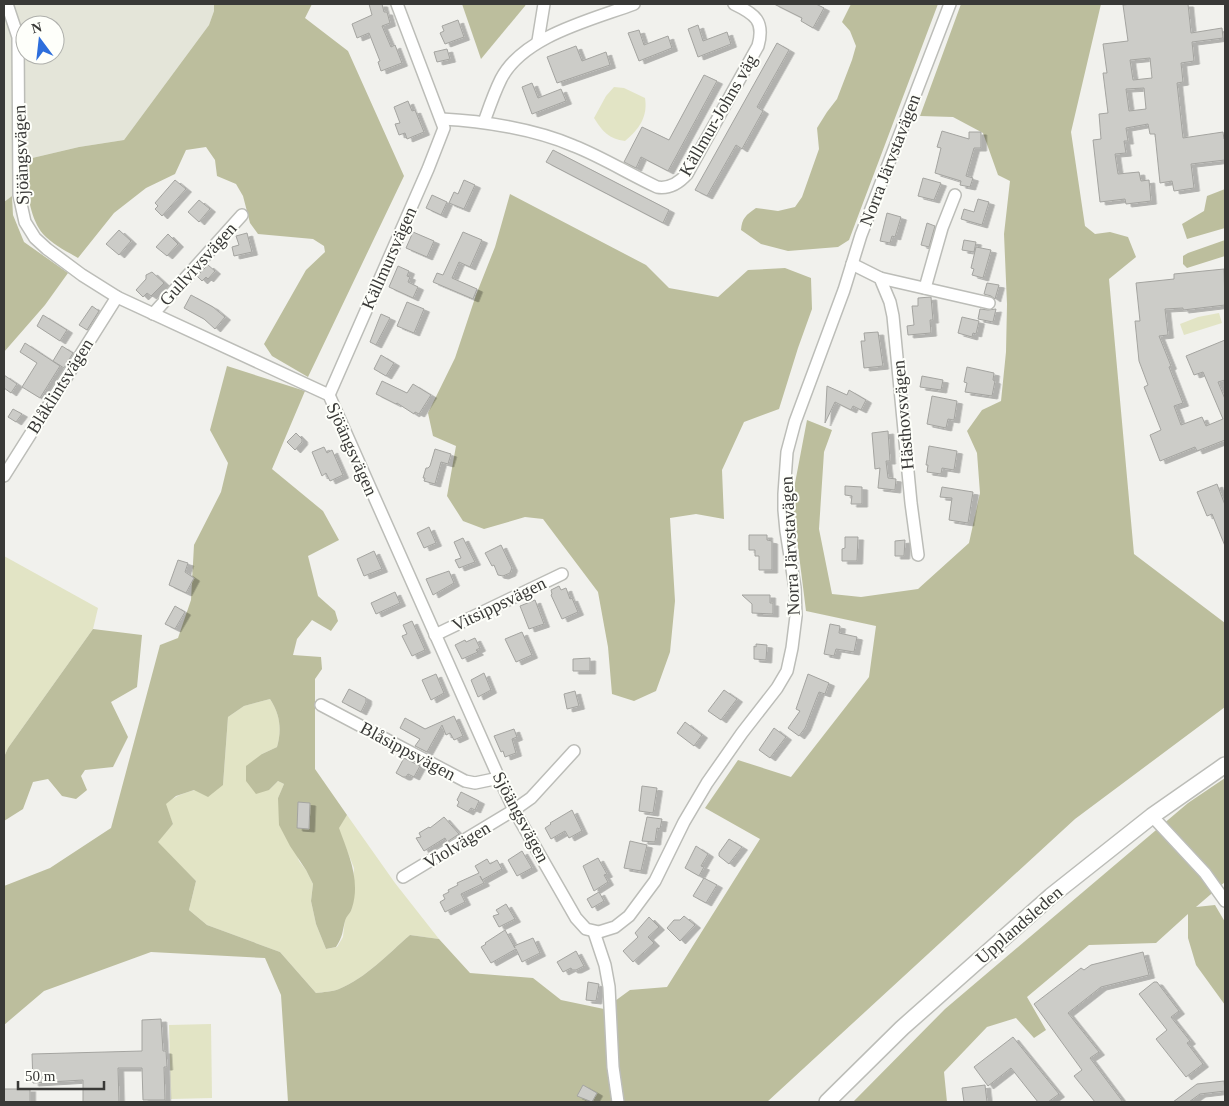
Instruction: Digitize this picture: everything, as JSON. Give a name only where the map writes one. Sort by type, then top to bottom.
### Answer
[{"type":"street","name":"Sjöängsvägen","points":[[7,4],[18,37],[20,195],[25,222],[35,238],[46,249],[82,275],[117,297],[330,395],[498,778],[514,810],[576,918],[586,929],[594,932]]},
{"type":"street","points":[[397,4],[442,119]]},
{"type":"street","points":[[538,41],[544,4]]},
{"type":"street","points":[[484,122],[501,79],[518,58],[538,41],[634,4]]},
{"type":"street","name":"Källmur-Johns väg","points":[[442,119],[484,122],[560,140],[657,187],[664,188],[676,184],[686,174],[758,46],[761,35],[759,23],[749,11],[734,4]]},
{"type":"street","name":"Norra Järvstavägen","points":[[594,932],[604,932],[622,922],[643,898],[655,881],[684,822],[707,784],[742,733],[777,688],[787,671],[796,616],[795,588],[784,510],[787,452],[861,235],[950,4]]},
{"type":"street","name":"Källmursvägen","points":[[330,395],[438,144],[444,128],[442,119]]},
{"type":"street","points":[[925,288],[942,228],[955,195]]},
{"type":"street","name":"Gullvivsvägen","points":[[153,314],[242,215]]},
{"type":"street","points":[[852,264],[880,278],[989,303]]},
{"type":"street","name":"Hästhovsvägen","points":[[880,278],[890,302],[893,316],[911,503],[918,555]]},
{"type":"street","name":"Blåklintsvägen","points":[[4,476],[117,297]]},
{"type":"street","name":"Vitsippsvägen","points":[[435,635],[562,574]]},
{"type":"street","name":"Blåsippsvägen","points":[[321,705],[466,781],[475,783],[498,778]]},
{"type":"street","name":"Violvägen","points":[[403,877],[531,798],[574,751]]},
{"type":"street","name":"Upplandsleden","points":[[827,1102],[902,1028],[1051,896],[1152,816],[1225,765]]},
{"type":"street","points":[[1152,816],[1205,873],[1225,901]]},
{"type":"street","points":[[594,932],[605,965],[609,987],[613,1067],[618,1102]]},
{"type":"shaded area","points":[[4,4],[214,4],[214,11],[209,25],[124,140],[79,147],[28,159],[12,196],[4,202]]},
{"type":"green space","points":[[214,4],[312,4],[305,18],[348,51],[404,176],[308,377],[272,356],[264,344],[306,270],[325,252],[324,246],[313,239],[258,234],[250,223],[243,196],[236,184],[217,176],[215,160],[206,147],[186,150],[175,174],[146,188],[114,213],[78,258],[43,234],[38,227],[31,208],[27,188],[28,159],[79,147],[124,140],[209,25],[214,11]]},
{"type":"green space","points":[[462,4],[526,4],[481,59]]},
{"type":"green space","points":[[851,4],[938,4],[849,240],[838,247],[788,251],[761,244],[741,230],[742,222],[756,208],[778,211],[795,207],[802,197],[819,149],[817,128],[837,99],[856,46],[850,31],[842,22]]},
{"type":"green space","points":[[961,4],[1101,4],[1071,132],[1085,226],[1095,234],[1110,232],[1128,237],[1136,257],[1109,279],[1134,554],[1225,623],[1225,707],[1075,819],[767,1102],[288,1102],[281,995],[265,958],[151,952],[44,991],[4,1025],[4,886],[50,868],[111,828],[160,645],[178,638],[191,600],[194,545],[221,492],[228,463],[210,430],[227,366],[305,391],[272,469],[323,511],[339,540],[308,556],[318,596],[335,611],[338,621],[331,631],[312,620],[297,639],[293,655],[321,657],[322,669],[315,679],[315,769],[347,815],[339,828],[352,867],[355,887],[351,910],[338,943],[336,947],[326,949],[316,924],[311,901],[313,884],[279,825],[278,798],[284,784],[278,781],[269,790],[256,794],[246,781],[246,766],[262,754],[277,747],[279,722],[276,710],[270,699],[244,706],[228,717],[223,785],[208,797],[194,790],[176,796],[166,804],[173,824],[158,842],[196,881],[189,910],[207,925],[280,952],[316,993],[336,990],[358,979],[410,935],[439,939],[470,973],[533,978],[561,1000],[604,1009],[630,990],[667,987],[760,839],[705,808],[738,760],[791,777],[869,677],[876,626],[806,611],[792,499],[807,420],[832,430],[824,452],[819,529],[832,594],[861,597],[918,589],[969,543],[980,493],[977,453],[967,431],[982,410],[1001,401],[1006,352],[1007,304],[1004,234],[1010,181],[998,175],[983,133],[953,117],[920,116]]},
{"type":"green space","points":[[614,87],[624,88],[645,98],[644,117],[625,141],[615,139],[607,134],[594,118],[606,96]]},
{"type":"green space","points":[[1225,189],[1225,228],[1187,239],[1182,224],[1204,211],[1207,196]]},
{"type":"green space","points":[[510,194],[646,265],[669,288],[718,297],[748,270],[785,268],[811,278],[812,309],[779,409],[744,422],[722,470],[724,519],[696,514],[670,518],[675,601],[670,652],[656,691],[634,701],[612,694],[608,647],[598,592],[543,519],[525,517],[484,529],[463,521],[447,496],[456,446],[433,436],[428,413],[455,358],[476,295],[495,247]]},
{"type":"green space","points":[[12,196],[13,215],[24,242],[68,273],[45,305],[4,352],[4,202]]},
{"type":"green space","points":[[1225,240],[1225,256],[1187,268],[1183,264],[1183,256],[1188,253]]},
{"type":"green space","points":[[1219,313],[1222,323],[1184,335],[1180,324],[1198,317]]},
{"type":"green space","points":[[4,556],[98,608],[93,629],[8,748],[4,757]]},
{"type":"green space","points":[[93,629],[142,635],[137,687],[111,702],[128,737],[113,767],[85,770],[81,776],[87,790],[76,799],[62,796],[48,779],[33,782],[23,809],[4,821],[4,757],[8,748]]},
{"type":"green space","points":[[270,699],[276,710],[280,728],[277,747],[262,754],[269,790],[278,781],[284,784],[278,798],[299,861],[313,884],[311,901],[316,924],[326,949],[337,947],[343,937],[345,919],[352,909],[354,868],[338,828],[347,815],[395,883],[439,939],[410,935],[368,972],[333,991],[316,993],[280,952],[207,925],[189,910],[196,881],[157,842],[173,824],[165,804],[186,793],[223,785],[228,717],[244,706]]},
{"type":"green space","points":[[1225,778],[1225,882],[1196,907],[1215,905],[1225,922],[1225,1005],[1196,965],[1188,938],[1188,914],[1156,943],[1089,945],[1027,997],[1046,1030],[1034,1038],[1016,1018],[987,1027],[944,1072],[947,1102],[853,1102],[945,1009],[1188,803]]},
{"type":"green space","points":[[211,1024],[212,1098],[171,1099],[169,1025]]},
{"type":"building","points":[[369,4],[382,4],[384,12],[387,12],[390,23],[382,26],[391,47],[395,45],[402,63],[381,71],[378,62],[380,61],[369,33],[357,38],[352,24],[372,15]]},
{"type":"building","points":[[774,4],[816,4],[824,8],[813,28],[801,21],[802,18]]},
{"type":"building","points":[[1188,4],[1191,33],[1222,28],[1223,38],[1192,42],[1194,61],[1181,63],[1183,82],[1177,83],[1183,138],[1223,132],[1225,139],[1225,160],[1191,164],[1194,188],[1174,191],[1172,181],[1160,183],[1155,134],[1150,134],[1148,124],[1126,128],[1128,141],[1124,141],[1126,153],[1115,154],[1118,174],[1139,172],[1141,181],[1149,180],[1151,201],[1126,204],[1125,199],[1100,202],[1093,140],[1101,139],[1099,114],[1108,113],[1103,73],[1107,73],[1103,44],[1128,41],[1123,5]],"holes":[[[1150,58],[1152,78],[1133,80],[1130,60]],[[1144,88],[1146,109],[1129,111],[1126,89]]]},
{"type":"building","points":[[458,20],[464,37],[445,44],[440,33],[444,31],[442,26]]},
{"type":"building","points":[[698,25],[703,41],[727,32],[731,44],[698,57],[688,29]]},
{"type":"building","points":[[639,30],[644,45],[668,36],[672,48],[639,61],[628,33]]},
{"type":"building","points":[[777,43],[789,50],[757,107],[763,111],[742,149],[736,145],[707,196],[695,190]]},
{"type":"building","points":[[576,46],[582,61],[606,52],[610,65],[557,83],[547,57]]},
{"type":"building","points":[[447,49],[450,59],[437,62],[434,52]]},
{"type":"building","points":[[704,75],[717,81],[668,171],[641,157],[636,168],[624,162],[642,127],[669,140]]},
{"type":"building","points":[[532,83],[538,98],[561,89],[566,101],[532,114],[522,87]]},
{"type":"building","points":[[408,101],[412,111],[415,110],[424,132],[407,139],[405,133],[399,135],[395,124],[400,123],[394,107]]},
{"type":"building","points":[[942,131],[969,139],[969,132],[981,132],[981,148],[974,148],[966,176],[973,178],[970,187],[960,185],[961,181],[935,173],[941,148],[937,147]]},
{"type":"building","points":[[553,150],[669,210],[663,223],[546,162]]},
{"type":"building","points":[[923,178],[941,183],[934,200],[918,196]]},
{"type":"building","points":[[175,180],[186,189],[162,216],[155,209],[158,206],[155,203]]},
{"type":"building","points":[[464,180],[475,185],[464,209],[449,203],[454,192],[458,194]]},
{"type":"building","points":[[432,195],[447,202],[441,215],[426,208]]},
{"type":"building","points":[[978,199],[989,202],[982,225],[961,219],[964,209],[974,212]]},
{"type":"building","points":[[199,200],[210,209],[199,222],[188,212]]},
{"type":"building","points":[[887,213],[901,217],[895,237],[892,236],[890,243],[880,241]]},
{"type":"building","points":[[927,223],[935,226],[929,247],[921,245]]},
{"type":"building","points":[[119,230],[131,241],[119,255],[106,244]]},
{"type":"building","points":[[413,232],[434,241],[427,257],[406,248]]},
{"type":"building","points":[[463,232],[482,240],[470,267],[459,262],[452,278],[477,289],[473,299],[433,282],[437,273],[443,275]]},
{"type":"building","points":[[247,233],[252,252],[234,256],[232,247],[239,245],[236,236]]},
{"type":"building","points":[[168,234],[178,244],[167,256],[156,247]]},
{"type":"building","points":[[964,240],[976,242],[974,252],[962,250]]},
{"type":"building","points":[[976,247],[991,250],[983,278],[972,275],[974,269],[971,268]]},
{"type":"building","points":[[208,265],[215,271],[208,279],[206,277],[202,281],[197,276]]},
{"type":"building","points":[[398,266],[409,271],[407,276],[410,277],[408,282],[418,287],[413,298],[389,287]]},
{"type":"building","points":[[1224,269],[1225,305],[1183,310],[1183,308],[1165,309],[1168,335],[1159,336],[1183,403],[1174,406],[1181,425],[1202,417],[1206,426],[1223,419],[1203,372],[1194,375],[1186,356],[1225,340],[1225,380],[1218,382],[1225,399],[1225,440],[1197,451],[1195,447],[1160,461],[1150,435],[1161,430],[1144,387],[1148,385],[1139,361],[1135,321],[1140,321],[1136,283],[1174,279],[1174,274]]},
{"type":"building","points":[[152,272],[164,283],[151,296],[147,293],[143,297],[136,290],[146,279],[146,275]]},
{"type":"building","points":[[987,283],[999,285],[995,299],[984,294]]},
{"type":"building","points":[[191,295],[213,307],[225,317],[215,329],[204,319],[184,308]]},
{"type":"building","points":[[931,297],[933,320],[930,320],[931,333],[908,335],[907,326],[914,325],[912,306],[918,306],[918,298]]},
{"type":"building","points":[[407,302],[424,309],[414,333],[397,326]]},
{"type":"building","points":[[92,306],[99,311],[87,330],[79,325]]},
{"type":"building","points":[[980,309],[996,309],[993,322],[978,319]]},
{"type":"building","points":[[381,314],[390,318],[376,345],[370,342]]},
{"type":"building","points":[[43,315],[67,330],[60,341],[37,326]]},
{"type":"building","points":[[962,317],[979,321],[976,334],[973,333],[972,337],[958,333]]},
{"type":"building","points":[[878,332],[883,366],[864,368],[861,341],[865,341],[864,333]]},
{"type":"building","points":[[25,343],[60,366],[40,398],[22,387],[37,363],[20,352]]},
{"type":"building","points":[[62,346],[73,353],[64,368],[53,361]]},
{"type":"building","points":[[381,355],[394,363],[386,376],[374,369]]},
{"type":"building","points":[[967,367],[994,373],[993,380],[995,381],[992,396],[965,392],[967,383],[964,382]]},
{"type":"building","points":[[4,375],[17,384],[11,393],[4,388]]},
{"type":"building","points":[[922,376],[943,380],[941,390],[920,387]]},
{"type":"building","points":[[382,381],[407,393],[413,384],[431,395],[419,414],[415,412],[414,414],[397,403],[376,394]]},
{"type":"building","points":[[827,386],[847,395],[849,390],[866,400],[861,410],[853,406],[851,410],[835,402],[825,423]]},
{"type":"building","points":[[932,396],[957,401],[954,420],[948,419],[946,428],[927,424]]},
{"type":"building","points":[[13,409],[22,414],[16,422],[8,417]]},
{"type":"building","points":[[888,431],[890,461],[886,461],[888,478],[896,479],[895,490],[878,488],[880,468],[875,469],[872,433]]},
{"type":"building","points":[[296,433],[302,439],[302,442],[295,450],[287,442]]},
{"type":"building","points":[[929,446],[957,451],[954,470],[942,468],[941,474],[927,472],[928,465],[926,465]]},
{"type":"building","points":[[324,447],[327,453],[332,450],[343,475],[330,481],[326,473],[322,476],[312,452]]},
{"type":"building","points":[[435,449],[451,454],[448,464],[441,462],[435,484],[424,481],[425,478],[423,478],[426,468],[430,466]]},
{"type":"building","points":[[1217,484],[1225,505],[1225,546],[1212,514],[1207,516],[1197,492]]},
{"type":"building","points":[[845,486],[862,487],[862,504],[851,504],[852,496],[845,495]]},
{"type":"building","points":[[942,487],[973,492],[968,523],[949,520],[952,498],[940,497]]},
{"type":"building","points":[[429,527],[436,543],[424,548],[417,533]]},
{"type":"building","points":[[749,535],[767,535],[767,540],[772,541],[772,570],[759,570],[759,556],[755,556],[755,550],[749,550]]},
{"type":"building","points":[[845,537],[858,537],[857,561],[842,561]]},
{"type":"building","points":[[463,538],[475,562],[459,568],[455,560],[461,558],[454,542]]},
{"type":"building","points":[[905,540],[904,556],[895,556],[895,541]]},
{"type":"building","points":[[501,545],[512,568],[510,573],[503,576],[498,575],[494,565],[492,566],[485,553]]},
{"type":"building","points":[[374,551],[382,569],[364,576],[357,559]]},
{"type":"building","points":[[178,560],[188,563],[185,572],[194,578],[186,593],[169,585]]},
{"type":"building","points":[[449,571],[454,583],[433,595],[426,579]]},
{"type":"building","points":[[559,586],[561,590],[566,588],[578,612],[562,619],[551,595],[551,590]]},
{"type":"building","points":[[395,592],[400,603],[376,614],[371,603]]},
{"type":"building","points":[[742,595],[770,595],[770,603],[773,603],[773,614],[752,613],[752,604]]},
{"type":"building","points":[[535,600],[544,624],[529,629],[520,606]]},
{"type":"building","points":[[175,606],[185,612],[175,629],[165,624]]},
{"type":"building","points":[[412,621],[425,650],[412,656],[402,636],[407,634],[403,625]]},
{"type":"building","points":[[830,624],[840,626],[839,633],[857,637],[854,652],[836,649],[834,656],[824,654]]},
{"type":"building","points":[[522,632],[532,655],[516,662],[505,639]]},
{"type":"building","points":[[475,638],[480,648],[476,650],[478,652],[462,659],[455,645]]},
{"type":"building","points":[[756,644],[767,645],[766,660],[754,659],[754,646],[756,647]]},
{"type":"building","points":[[590,658],[590,671],[573,671],[573,659]]},
{"type":"building","points":[[484,673],[491,690],[478,697],[471,680]]},
{"type":"building","points":[[436,674],[444,693],[431,700],[422,680]]},
{"type":"building","points":[[808,674],[829,683],[825,694],[819,692],[805,728],[799,736],[788,728],[800,711],[796,709]]},
{"type":"building","points":[[349,689],[366,698],[361,712],[342,702]]},
{"type":"building","points":[[724,690],[737,699],[721,720],[708,711]]},
{"type":"building","points":[[575,691],[579,706],[567,709],[564,694]]},
{"type":"building","points":[[454,716],[463,736],[454,740],[450,733],[446,735],[442,725],[427,752],[415,746],[420,739],[400,728],[405,718],[425,729]]},
{"type":"building","points":[[685,722],[702,735],[694,746],[677,733]]},
{"type":"building","points":[[774,728],[786,737],[770,758],[759,750]]},
{"type":"building","points":[[514,729],[517,737],[512,739],[516,753],[505,757],[494,736]]},
{"type":"building","points":[[404,758],[420,766],[414,777],[408,774],[406,777],[403,777],[396,773]]},
{"type":"building","points":[[642,786],[657,788],[653,813],[639,811]]},
{"type":"building","points":[[461,792],[479,801],[475,810],[471,808],[468,812],[457,806],[459,802],[457,800]]},
{"type":"building","points":[[298,802],[310,803],[309,829],[297,828]]},
{"type":"building","points":[[572,810],[582,831],[569,838],[565,831],[551,839],[545,828]]},
{"type":"building","points":[[444,817],[459,834],[447,842],[445,838],[424,851],[416,838],[421,837],[419,833],[430,828]]},
{"type":"building","points":[[647,817],[662,819],[660,829],[657,828],[655,842],[642,841]]},
{"type":"building","points":[[729,839],[742,847],[729,864],[719,856],[719,853]]},
{"type":"building","points":[[630,841],[647,845],[641,871],[624,868]]},
{"type":"building","points":[[696,846],[708,854],[701,866],[704,867],[699,876],[685,868]]},
{"type":"building","points":[[522,851],[532,868],[517,876],[508,860]]},
{"type":"building","points":[[598,858],[607,874],[604,875],[608,882],[594,891],[583,866]]},
{"type":"building","points":[[487,859],[490,864],[497,860],[502,869],[482,880],[484,883],[461,894],[465,902],[445,912],[440,902],[445,899],[443,895],[449,892],[448,890],[458,885],[457,883],[479,873],[475,866]]},
{"type":"building","points":[[704,878],[717,885],[706,903],[693,896]]},
{"type":"building","points":[[599,892],[604,901],[592,908],[587,899]]},
{"type":"building","points":[[506,904],[515,919],[499,927],[493,916],[499,914],[496,910]]},
{"type":"building","points":[[684,916],[695,925],[680,941],[667,928],[674,920],[680,920]]},
{"type":"building","points":[[649,917],[659,927],[648,937],[654,943],[633,962],[623,951],[638,937],[635,933]]},
{"type":"building","points":[[505,930],[515,948],[514,946],[533,938],[540,953],[522,962],[516,949],[491,963],[481,947]]},
{"type":"building","points":[[576,951],[584,966],[576,970],[571,968],[563,972],[557,962]]},
{"type":"building","points":[[1143,952],[1149,975],[1101,987],[1068,1013],[1099,1052],[1090,1058],[1123,1102],[1095,1102],[1074,1076],[1082,1070],[1034,1004],[1081,968],[1084,970],[1091,965]]},
{"type":"building","points":[[588,982],[599,984],[596,1001],[586,1000]]},
{"type":"building","points":[[1154,982],[1157,982],[1179,1011],[1171,1017],[1190,1041],[1187,1043],[1203,1064],[1186,1077],[1156,1039],[1167,1030],[1139,994]]},
{"type":"building","points":[[161,1019],[163,1051],[166,1051],[167,1067],[164,1067],[165,1100],[143,1100],[142,1068],[118,1068],[119,1102],[83,1102],[83,1080],[33,1083],[32,1054],[142,1051],[142,1020]]},
{"type":"building","points":[[1013,1037],[1059,1094],[1048,1102],[1038,1102],[1011,1068],[988,1086],[974,1067]]},
{"type":"building","points":[[1224,1081],[1225,1091],[1200,1094],[1189,1102],[1173,1102],[1197,1084]]},
{"type":"building","points":[[583,1085],[597,1093],[592,1102],[577,1096]]},
{"type":"building","points":[[985,1085],[987,1102],[964,1102],[962,1088]]},
{"type":"building","points":[[4,1089],[30,1089],[30,1102],[4,1102]]}]
